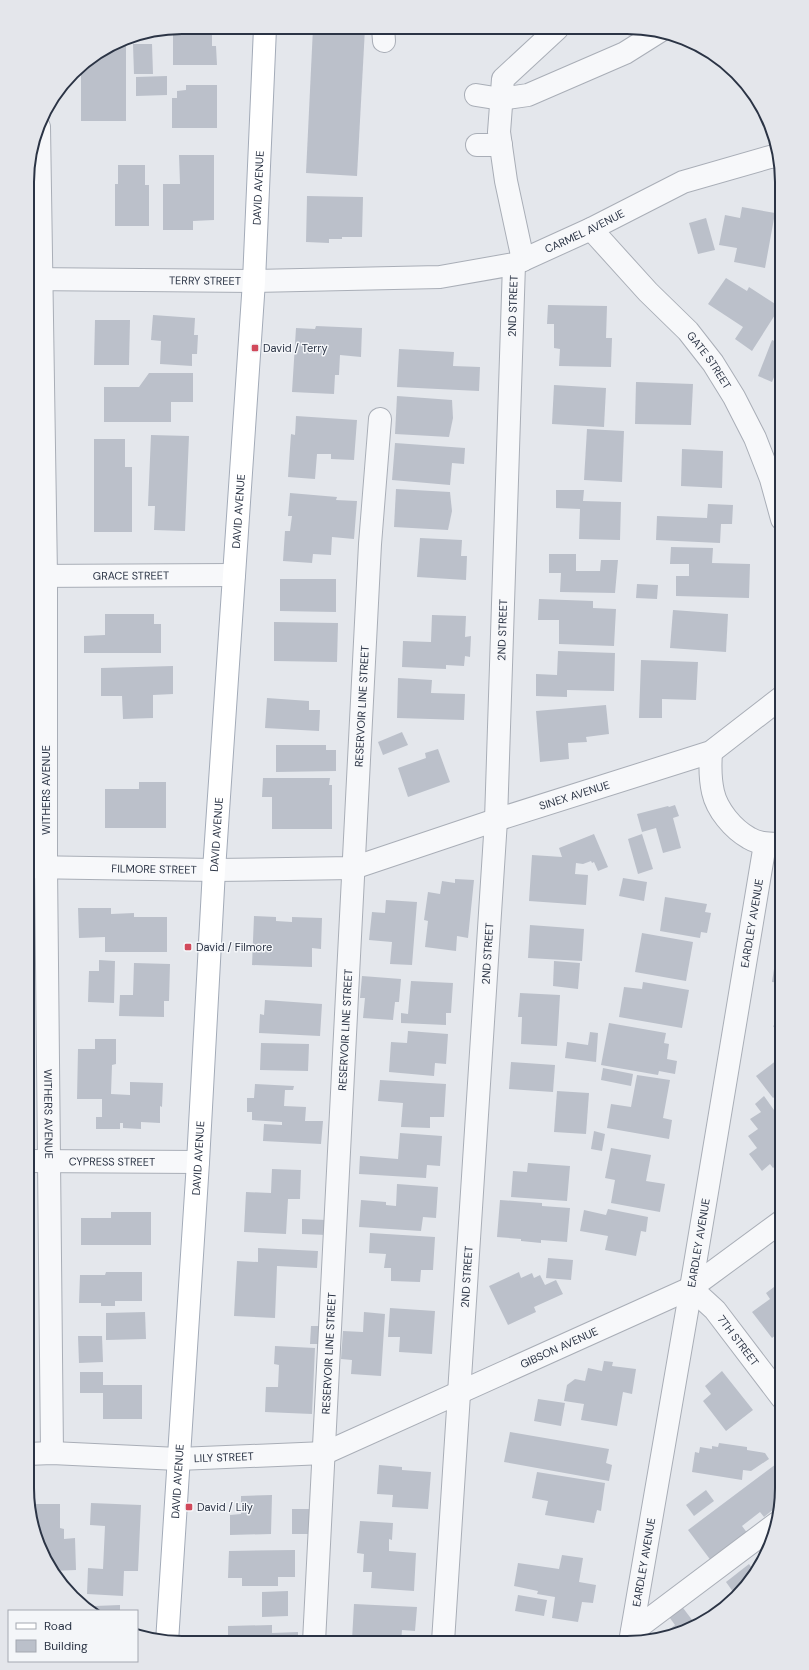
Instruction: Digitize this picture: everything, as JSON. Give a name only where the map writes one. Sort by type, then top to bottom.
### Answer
[{"type":"main road","name":"DAVID AVENUE","points":[[167,1635],[198,1162],[214,870],[254,281],[265,34]]},
{"type":"street","name":"2ND STREET","points":[[442,1636],[496,820],[518,262],[499,132],[501,99],[503,79],[551,34]]},
{"type":"street","points":[[476,95],[501,99],[528,96],[625,53],[652,36]]},
{"type":"street","points":[[477,145],[501,145]]},
{"type":"street","name":"WITHERS AVENUE","points":[[38,147],[34,278],[37,866],[49,1161],[52,1453]]},
{"type":"street","name":"CARMEL AVENUE","points":[[384,279],[440,277],[518,262],[591,229],[683,182],[773,157]]},
{"type":"street","name":"GATE STREET","points":[[591,229],[648,292],[688,331],[713,363],[734,397],[755,438],[771,478],[775,493]]},
{"type":"street","name":"TERRY STREET","points":[[34,278],[254,281],[384,279]]},
{"type":"street","name":"RESERVOIR LINE STREET","points":[[314,1636],[325,1453],[370,544],[380,418]]},
{"type":"street","name":"GRACE STREET","points":[[36,576],[234,575]]},
{"type":"street","name":"SINEX AVENUE","points":[[353,868],[496,820],[711,752],[775,701]]},
{"type":"street","points":[[711,752],[710,773],[713,793],[719,808],[728,819],[749,838],[773,844]]},
{"type":"street","name":"EARDLEY AVENUE","points":[[631,1636],[691,1288],[773,844]]},
{"type":"street","name":"FILMORE STREET","points":[[37,866],[214,870],[353,868]]},
{"type":"street","name":"CYPRESS STREET","points":[[34,1161],[198,1162]]},
{"type":"street","name":"GIBSON AVENUE","points":[[325,1453],[691,1288],[775,1226]]},
{"type":"street","name":"7TH STREET","points":[[691,1288],[715,1310],[775,1389]]},
{"type":"street","name":"LILY STREET","points":[[34,1454],[52,1453],[178,1459],[325,1453]]},
{"type":"street","points":[[632,1636],[769,1529]]},
{"type":"building","points":[[313,34],[365,34],[357,176],[306,173]]},
{"type":"building","points":[[173,35],[212,35],[212,46],[216,46],[217,65],[173,65]]},
{"type":"building","points":[[133,44],[152,44],[153,74],[134,74]]},
{"type":"building","points":[[126,45],[126,121],[81,121],[81,74],[100,59]]},
{"type":"building","points":[[167,76],[167,95],[136,96],[136,77]]},
{"type":"building","points":[[186,85],[217,85],[217,128],[172,128],[172,98],[177,98],[177,91],[186,90]]},
{"type":"building","points":[[179,155],[214,155],[214,220],[193,221],[193,230],[163,230],[163,184],[180,184]]},
{"type":"building","points":[[118,165],[145,165],[145,185],[149,185],[149,226],[115,226],[115,184],[118,184]]},
{"type":"building","points":[[307,196],[363,197],[362,237],[342,237],[342,239],[329,239],[329,243],[306,242]]},
{"type":"building","points":[[742,207],[775,213],[765,268],[734,262],[737,248],[719,245],[725,215],[740,218]]},
{"type":"building","points":[[706,218],[715,250],[698,254],[689,223]]},
{"type":"building","points":[[726,278],[747,291],[749,287],[775,304],[775,315],[752,351],[735,339],[743,327],[708,304]]},
{"type":"building","points":[[548,305],[607,306],[606,338],[612,338],[611,367],[559,366],[560,349],[554,348],[554,324],[547,324]]},
{"type":"building","points":[[153,315],[195,318],[194,335],[198,335],[197,354],[192,354],[192,366],[160,364],[161,341],[151,340]]},
{"type":"building","points":[[95,320],[130,320],[129,365],[94,365]]},
{"type":"building","points":[[316,326],[362,328],[361,357],[340,355],[339,375],[335,375],[334,394],[292,392],[296,328],[315,329]]},
{"type":"building","points":[[772,340],[775,341],[775,375],[772,382],[758,376]]},
{"type":"building","points":[[399,349],[454,352],[453,366],[480,367],[479,391],[397,387]]},
{"type":"building","points":[[149,373],[193,373],[193,402],[171,402],[171,422],[104,422],[104,387],[139,387]]},
{"type":"building","points":[[636,382],[693,384],[691,425],[635,424]]},
{"type":"building","points":[[554,385],[606,388],[604,427],[552,424]]},
{"type":"building","points":[[397,396],[452,400],[453,418],[449,437],[395,434]]},
{"type":"building","points":[[296,416],[357,420],[354,460],[331,459],[331,454],[317,454],[315,479],[288,477],[291,434],[295,435]]},
{"type":"building","points":[[587,429],[624,431],[622,482],[584,480]]},
{"type":"building","points":[[151,435],[189,436],[185,531],[154,530],[155,506],[148,506]]},
{"type":"building","points":[[94,439],[125,439],[125,467],[132,467],[132,532],[94,532]]},
{"type":"building","points":[[395,443],[465,448],[464,464],[452,463],[450,485],[392,480]]},
{"type":"building","points":[[682,449],[723,451],[722,488],[681,486]]},
{"type":"building","points":[[396,489],[450,492],[452,511],[448,530],[394,527]]},
{"type":"building","points":[[556,490],[584,490],[583,501],[621,502],[620,540],[579,539],[580,509],[556,508]]},
{"type":"building","points":[[290,493],[337,497],[336,500],[357,501],[354,539],[332,537],[331,555],[313,554],[312,563],[283,561],[285,531],[290,531],[292,516],[288,516]]},
{"type":"building","points":[[708,504],[733,505],[732,524],[721,524],[720,543],[656,540],[657,516],[707,518]]},
{"type":"building","points":[[420,538],[462,540],[461,556],[467,556],[466,580],[417,577]]},
{"type":"building","points":[[671,547],[713,548],[712,563],[750,564],[749,598],[676,596],[676,576],[689,576],[689,564],[670,564]]},
{"type":"building","points":[[549,554],[576,554],[576,571],[600,571],[601,560],[618,560],[615,593],[560,592],[561,573],[549,573]]},
{"type":"building","points":[[280,579],[336,579],[336,612],[280,611]]},
{"type":"building","points":[[637,584],[658,585],[657,599],[636,598]]},
{"type":"building","points":[[539,599],[593,601],[593,608],[616,609],[614,646],[559,644],[559,620],[538,620]]},
{"type":"building","points":[[673,610],[728,614],[726,652],[670,648]]},
{"type":"building","points":[[105,614],[154,614],[154,624],[161,624],[161,653],[84,653],[84,636],[105,635]]},
{"type":"building","points":[[432,615],[466,616],[465,637],[471,636],[470,657],[465,656],[464,666],[446,665],[446,669],[402,667],[403,641],[431,642]]},
{"type":"building","points":[[274,622],[338,623],[337,662],[274,661]]},
{"type":"building","points":[[558,651],[615,653],[614,691],[567,690],[567,697],[536,696],[536,674],[557,675]]},
{"type":"building","points":[[641,660],[698,662],[696,700],[662,699],[662,718],[639,718]]},
{"type":"building","points":[[173,666],[173,694],[153,695],[153,718],[123,719],[122,696],[101,696],[101,668]]},
{"type":"building","points":[[398,678],[432,680],[431,693],[465,694],[464,720],[397,718]]},
{"type":"building","points":[[267,698],[309,701],[309,710],[320,710],[319,731],[265,728]]},
{"type":"building","points":[[606,705],[609,734],[586,737],[587,742],[568,743],[569,759],[540,762],[536,711]]},
{"type":"building","points":[[402,732],[408,745],[383,755],[378,742]]},
{"type":"building","points":[[276,745],[326,745],[326,750],[336,750],[336,771],[276,772]]},
{"type":"building","points":[[438,749],[450,782],[408,797],[398,768],[426,758],[425,753]]},
{"type":"building","points":[[263,778],[330,778],[329,785],[332,785],[332,829],[272,829],[272,797],[262,797]]},
{"type":"building","points":[[139,782],[166,782],[166,828],[105,828],[105,789],[139,789]]},
{"type":"building","points":[[675,805],[679,816],[673,818],[681,848],[663,853],[656,828],[642,832],[637,814]]},
{"type":"building","points":[[594,834],[608,867],[598,871],[594,862],[592,863],[591,861],[583,864],[576,863],[575,874],[588,875],[586,905],[529,901],[532,855],[562,857],[559,848]]},
{"type":"building","points":[[642,834],[653,869],[638,874],[628,839]]},
{"type":"building","points":[[623,878],[647,882],[644,901],[619,896]]},
{"type":"building","points":[[455,879],[474,880],[468,938],[457,936],[456,951],[425,947],[428,921],[424,920],[428,892],[440,894],[442,881],[455,883]]},
{"type":"building","points":[[665,897],[707,904],[705,912],[711,913],[707,933],[701,932],[700,938],[660,931]]},
{"type":"building","points":[[386,900],[417,902],[412,965],[390,964],[392,942],[369,940],[372,912],[385,913]]},
{"type":"building","points":[[78,908],[111,908],[111,914],[134,913],[134,917],[167,917],[167,952],[105,952],[105,937],[79,938]]},
{"type":"building","points":[[254,916],[276,917],[276,921],[292,922],[292,917],[322,918],[321,949],[312,948],[312,967],[252,965]]},
{"type":"building","points":[[530,925],[584,929],[582,961],[528,958]]},
{"type":"building","points":[[642,933],[693,942],[686,981],[635,972]]},
{"type":"building","points":[[99,960],[115,961],[114,1003],[88,1002],[89,971],[99,971]]},
{"type":"building","points":[[554,961],[580,963],[578,989],[553,986]]},
{"type":"building","points":[[775,962],[775,982],[772,982]]},
{"type":"building","points":[[134,963],[170,964],[169,1001],[164,1001],[164,1017],[119,1016],[120,995],[133,995]]},
{"type":"building","points":[[362,976],[401,979],[399,1002],[395,1002],[393,1020],[363,1018],[365,998],[360,998]]},
{"type":"building","points":[[411,981],[453,983],[451,1013],[446,1013],[446,1025],[401,1023],[401,1013],[408,1014]]},
{"type":"building","points":[[643,982],[689,990],[682,1028],[619,1017],[624,987],[642,989]]},
{"type":"building","points":[[520,993],[560,995],[557,1046],[521,1044],[522,1017],[518,1017]]},
{"type":"building","points":[[265,1000],[322,1004],[320,1036],[259,1033],[260,1014],[264,1015]]},
{"type":"building","points":[[609,1023],[666,1033],[664,1043],[669,1044],[667,1059],[677,1061],[675,1074],[659,1071],[658,1075],[601,1065]]},
{"type":"building","points":[[408,1031],[448,1034],[446,1064],[435,1063],[434,1076],[389,1072],[391,1042],[407,1043]]},
{"type":"building","points":[[590,1032],[598,1033],[596,1062],[565,1058],[567,1042],[588,1045]]},
{"type":"building","points":[[95,1039],[116,1039],[116,1064],[112,1065],[111,1094],[130,1095],[130,1082],[163,1083],[162,1107],[160,1106],[160,1123],[141,1122],[141,1129],[123,1128],[123,1123],[120,1123],[120,1129],[96,1129],[96,1117],[102,1117],[102,1099],[77,1099],[78,1049],[95,1049]]},
{"type":"building","points":[[261,1043],[309,1044],[308,1071],[260,1070]]},
{"type":"building","points":[[511,1062],[555,1065],[553,1092],[509,1089]]},
{"type":"building","points":[[775,1062],[775,1097],[773,1098],[756,1076]]},
{"type":"building","points":[[603,1068],[633,1074],[631,1086],[601,1080]]},
{"type":"building","points":[[637,1075],[670,1080],[663,1118],[672,1120],[669,1139],[607,1128],[611,1104],[631,1107]]},
{"type":"building","points":[[380,1080],[446,1084],[444,1117],[430,1117],[430,1128],[401,1127],[403,1103],[378,1101]]},
{"type":"building","points":[[255,1084],[294,1086],[293,1090],[285,1090],[284,1106],[306,1107],[305,1121],[323,1121],[321,1144],[263,1141],[264,1124],[282,1125],[282,1122],[252,1120],[252,1112],[247,1112],[247,1098],[254,1098]]},
{"type":"building","points":[[557,1091],[589,1093],[586,1134],[554,1132]]},
{"type":"building","points":[[764,1096],[775,1111],[775,1166],[773,1168],[770,1164],[762,1171],[749,1154],[757,1148],[748,1136],[758,1129],[750,1119],[761,1112],[755,1104]]},
{"type":"building","points":[[594,1131],[605,1134],[602,1151],[591,1149]]},
{"type":"building","points":[[400,1133],[442,1136],[440,1166],[427,1165],[426,1178],[359,1174],[360,1156],[398,1159]]},
{"type":"building","points":[[611,1148],[651,1155],[646,1181],[665,1184],[660,1212],[611,1203],[615,1180],[605,1178]]},
{"type":"building","points":[[528,1163],[570,1166],[567,1201],[511,1197],[513,1171],[527,1172]]},
{"type":"building","points":[[272,1169],[301,1170],[300,1199],[288,1199],[286,1234],[244,1232],[246,1192],[271,1193]]},
{"type":"building","points":[[397,1184],[438,1187],[436,1218],[423,1217],[421,1231],[359,1227],[361,1200],[386,1202],[386,1205],[396,1206]]},
{"type":"building","points":[[500,1200],[542,1203],[542,1206],[570,1208],[567,1242],[541,1240],[541,1243],[521,1241],[521,1239],[497,1237]]},
{"type":"building","points":[[608,1209],[648,1217],[646,1232],[641,1231],[636,1256],[605,1250],[608,1236],[580,1231],[584,1210],[606,1215]]},
{"type":"building","points":[[111,1212],[151,1212],[151,1245],[81,1245],[81,1218],[111,1218]]},
{"type":"building","points":[[302,1219],[327,1220],[327,1235],[302,1234]]},
{"type":"building","points":[[370,1233],[435,1237],[433,1270],[421,1270],[420,1282],[391,1281],[391,1268],[384,1268],[386,1254],[369,1253]]},
{"type":"building","points":[[258,1248],[318,1251],[317,1268],[277,1266],[275,1318],[234,1316],[237,1261],[258,1262]]},
{"type":"building","points":[[548,1258],[573,1260],[571,1280],[546,1278]]},
{"type":"building","points":[[106,1272],[142,1272],[142,1301],[115,1301],[115,1306],[101,1306],[101,1303],[79,1303],[80,1275],[105,1275]]},
{"type":"building","points":[[519,1272],[521,1278],[532,1273],[534,1278],[540,1275],[545,1285],[556,1280],[563,1294],[534,1307],[536,1312],[508,1325],[489,1286]]},
{"type":"building","points":[[775,1286],[775,1336],[772,1338],[752,1312],[770,1299],[766,1293]]},
{"type":"building","points":[[390,1308],[435,1311],[432,1354],[399,1352],[400,1337],[388,1337]]},
{"type":"building","points":[[145,1312],[146,1339],[106,1340],[106,1313]]},
{"type":"building","points":[[364,1312],[385,1314],[381,1376],[351,1374],[352,1360],[341,1359],[343,1331],[363,1332]]},
{"type":"building","points":[[311,1326],[323,1326],[322,1344],[310,1344]]},
{"type":"building","points":[[78,1336],[102,1336],[103,1362],[79,1363]]},
{"type":"building","points":[[275,1346],[315,1348],[312,1414],[265,1412],[266,1387],[278,1387],[279,1365],[274,1364]]},
{"type":"building","points":[[604,1361],[613,1362],[612,1366],[636,1369],[632,1394],[623,1392],[617,1426],[581,1420],[584,1404],[564,1401],[567,1385],[575,1379],[585,1381],[588,1368],[602,1371]]},
{"type":"building","points":[[722,1371],[753,1410],[726,1431],[703,1401],[711,1394],[705,1386]]},
{"type":"building","points":[[80,1372],[103,1372],[103,1385],[142,1385],[142,1419],[103,1419],[103,1393],[80,1393]]},
{"type":"building","points":[[538,1399],[565,1403],[561,1426],[534,1421]]},
{"type":"building","points":[[510,1432],[609,1449],[606,1463],[612,1465],[609,1481],[504,1462]]},
{"type":"building","points":[[719,1443],[747,1447],[747,1450],[765,1453],[769,1459],[751,1471],[743,1470],[742,1480],[692,1472],[695,1452],[699,1453],[700,1447],[712,1449],[712,1446],[718,1447]]},
{"type":"building","points":[[379,1465],[402,1467],[402,1470],[431,1472],[428,1509],[392,1507],[393,1495],[377,1494]]},
{"type":"building","points":[[775,1465],[774,1509],[764,1517],[760,1512],[742,1526],[748,1534],[712,1562],[688,1530]]},
{"type":"building","points":[[537,1472],[605,1483],[601,1511],[597,1510],[594,1523],[545,1515],[548,1501],[532,1498]]},
{"type":"building","points":[[706,1490],[714,1501],[694,1516],[686,1505]]},
{"type":"building","points":[[272,1495],[271,1534],[230,1535],[230,1515],[241,1514],[241,1496]]},
{"type":"building","points":[[91,1503],[141,1505],[138,1571],[124,1571],[123,1596],[87,1594],[88,1568],[103,1569],[105,1526],[90,1525]]},
{"type":"building","points":[[35,1504],[60,1504],[60,1528],[64,1529],[64,1539],[75,1538],[76,1570],[59,1570],[45,1545]]},
{"type":"building","points":[[292,1509],[309,1509],[309,1534],[292,1534]]},
{"type":"building","points":[[360,1521],[393,1523],[392,1540],[389,1539],[389,1551],[416,1553],[414,1591],[371,1588],[372,1572],[363,1572],[364,1554],[357,1553]]},
{"type":"building","points":[[295,1550],[295,1577],[278,1577],[278,1586],[242,1586],[242,1578],[228,1578],[229,1551]]},
{"type":"building","points":[[562,1555],[583,1558],[579,1582],[596,1585],[593,1603],[582,1602],[578,1622],[552,1618],[555,1597],[537,1594],[538,1591],[514,1586],[518,1563],[559,1569]]},
{"type":"building","points":[[749,1564],[752,1567],[733,1592],[726,1582]]},
{"type":"building","points":[[288,1591],[288,1616],[262,1617],[262,1592]]},
{"type":"building","points":[[518,1595],[547,1600],[544,1616],[515,1611]]},
{"type":"building","points":[[354,1604],[417,1607],[415,1631],[402,1630],[402,1636],[352,1636]]},
{"type":"building","points":[[680,1604],[693,1621],[669,1630],[675,1625],[667,1614]]},
{"type":"building","points":[[120,1605],[120,1610],[99,1610],[95,1606]]},
{"type":"building","points":[[272,1625],[272,1633],[298,1632],[298,1636],[228,1636],[228,1626]]},
{"type":"place","name":"David / Terry","points":[[255,348]]},
{"type":"place","name":"David / Filmore","points":[[188,947]]},
{"type":"place","name":"David / Lily","points":[[189,1507]]}]
